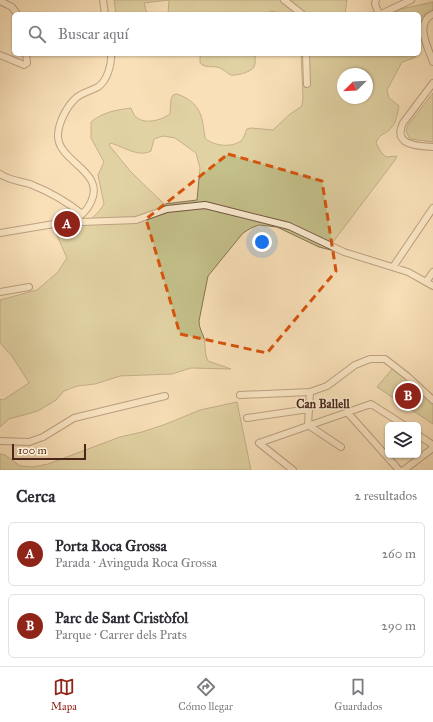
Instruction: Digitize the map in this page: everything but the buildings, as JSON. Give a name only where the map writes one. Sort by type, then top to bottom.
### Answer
[{"type":"street","points":[[103,0],[105,12]]},
{"type":"street","points":[[284,0],[299,12]]},
{"type":"street","points":[[376,0],[375,4],[379,12]]},
{"type":"street","points":[[384,12],[411,0]]},
{"type":"street","points":[[0,1],[12,7],[16,12]]},
{"type":"street","points":[[433,14],[425,20],[423,28],[433,62]]},
{"type":"street","points":[[0,55],[24,65],[27,63],[26,56]]},
{"type":"street","points":[[0,233],[72,221],[80,216],[93,198],[90,178],[63,150],[58,137],[66,111],[71,104],[82,94],[97,87],[105,79],[110,65],[111,56]]},
{"type":"street","points":[[306,56],[307,84]]},
{"type":"street","points":[[433,83],[403,124],[401,130],[404,140],[409,144],[433,147]]},
{"type":"street","points":[[0,174],[6,178],[29,184],[63,199],[80,216],[81,222],[136,220],[166,209],[205,205],[289,226],[344,252],[370,262],[408,272],[433,286]]},
{"type":"street","points":[[393,267],[433,208]]},
{"type":"street","points":[[426,282],[433,272]]},
{"type":"street","points":[[0,292],[29,287]]},
{"type":"street","points":[[240,395],[310,392],[327,386],[362,362],[370,359],[385,359],[407,376],[433,400]]},
{"type":"street","points":[[308,425],[310,392]]},
{"type":"street","points":[[0,441],[29,442],[43,437],[74,418],[165,396]]},
{"type":"street","points":[[293,470],[259,443],[371,404],[399,422]]},
{"type":"street","points":[[246,418],[309,409]]},
{"type":"street","points":[[347,412],[400,470]]},
{"type":"street","points":[[308,425],[341,447]]},
{"type":"street","points":[[421,437],[433,445]]},
{"type":"street","points":[[404,470],[433,448]]},
{"type":"highlighted area","points":[[228,154],[322,181],[336,271],[267,353],[180,334],[146,219]]},
{"type":"shaded area","points":[[114,0],[169,0],[144,3],[146,12],[116,12]]},
{"type":"shaded area","points":[[169,0],[347,0],[345,12],[168,12]]},
{"type":"shaded area","points":[[433,2],[433,10],[421,18],[421,12],[396,12],[401,9]]},
{"type":"shaded area","points":[[200,56],[255,56],[254,67],[247,72],[237,75],[231,75],[223,69],[202,65],[200,63]]},
{"type":"shaded area","points":[[301,56],[416,56],[402,62],[387,90],[389,98],[399,106],[398,111],[393,125],[377,140],[376,143],[380,151],[386,157],[397,156],[333,242],[331,245],[331,250],[319,247],[277,227],[259,225],[243,233],[208,276],[199,321],[204,338],[206,355],[208,361],[231,369],[191,368],[172,374],[120,376],[95,384],[77,386],[64,391],[56,400],[38,411],[9,419],[0,427],[0,399],[3,400],[29,383],[12,356],[0,343],[0,300],[37,290],[58,272],[67,258],[55,231],[83,224],[94,216],[104,204],[98,175],[104,162],[91,138],[91,122],[105,114],[131,108],[135,116],[144,121],[158,120],[170,114],[171,99],[173,95],[177,94],[191,101],[196,106],[203,123],[205,138],[208,141],[222,145],[232,145],[241,141],[247,129],[273,130],[290,114],[302,106]],"holes":[[[163,136],[175,138],[196,153],[200,168],[197,200],[164,204],[131,172],[109,145],[110,143],[136,152],[146,153],[151,151],[154,139]]]},
{"type":"shaded area","points":[[433,93],[433,142],[410,139],[406,131],[408,125]]},
{"type":"shaded area","points":[[393,368],[433,403],[433,424],[377,387]]},
{"type":"shaded area","points":[[237,402],[251,470],[0,470],[0,454],[5,455],[20,466],[33,467],[48,464],[120,437],[166,424],[200,410]]},
{"type":"place","name":"Porta Roca Grossa","points":[[67,224]]},
{"type":"place","name":"Parc de Sant Cristòfol","points":[[408,396]]},
{"type":"district","name":"Can Ballell","points":[[323,404]]}]
